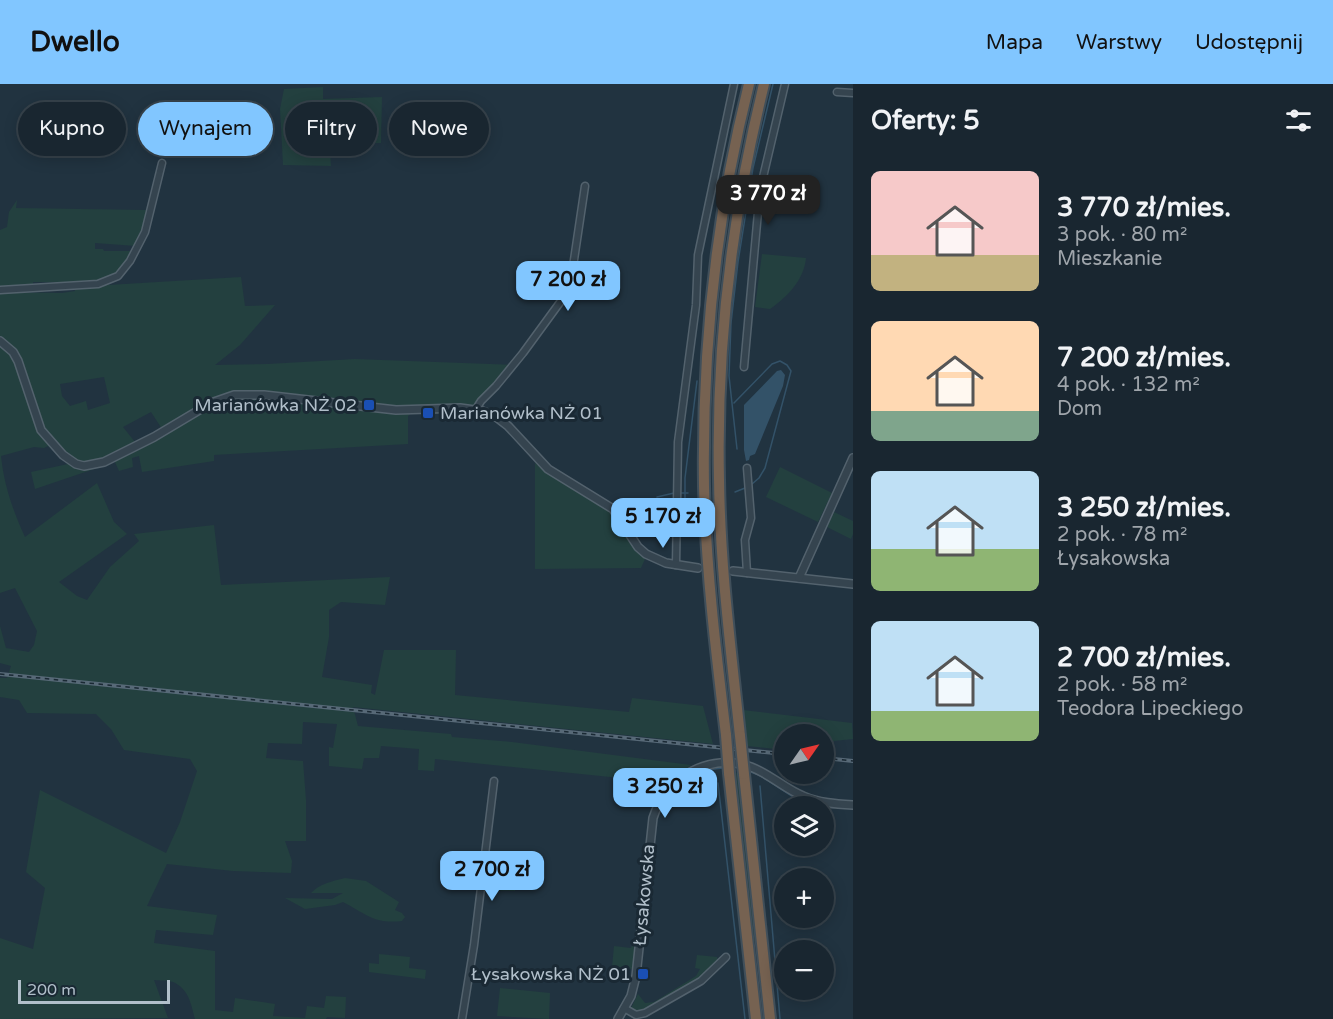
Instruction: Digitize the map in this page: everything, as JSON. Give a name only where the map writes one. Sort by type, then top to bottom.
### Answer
[{"type":"highway","points":[[749,84],[728,179],[711,304],[705,388],[706,530],[712,612],[756,1019]]},
{"type":"highway","points":[[764,84],[751,139],[735,227],[724,316],[719,411],[719,480],[722,554],[770,1019]]},
{"type":"street","points":[[676,565],[678,442],[696,305],[698,255],[734,84]]},
{"type":"street","points":[[744,367],[760,190],[785,84]]},
{"type":"street","points":[[837,92],[853,93]]},
{"type":"street","points":[[0,290],[98,284],[118,276],[130,261],[145,232],[162,163]]},
{"type":"street","points":[[476,409],[480,401],[496,386],[523,353],[561,301],[571,280],[585,186]]},
{"type":"street","points":[[0,341],[16,356],[35,418],[44,435],[67,458],[84,466],[104,462],[154,437],[211,403],[234,395],[264,394],[396,410],[476,409],[489,413],[502,421],[552,472],[614,509],[636,544],[644,552],[660,561],[698,568]]},
{"type":"street","points":[[799,578],[853,458]]},
{"type":"street","points":[[747,468],[751,518],[745,540],[747,573]]},
{"type":"street","points":[[733,572],[853,583]]},
{"type":"street","name":"Łysakowska","points":[[618,1019],[632,993],[636,976],[652,823],[657,806],[673,784],[687,773],[699,768],[713,764],[734,763],[757,770],[802,796],[853,805]]},
{"type":"street","points":[[462,1019],[474,945],[494,781]]},
{"type":"street","points":[[624,1008],[635,1017],[645,1013],[701,981],[726,957]]},
{"type":"green space","points":[[323,87],[323,99],[382,97],[381,143],[377,143],[377,102],[285,102],[285,156],[330,156],[331,166],[283,165],[280,109],[284,89]]},
{"type":"green space","points":[[17,200],[16,208],[146,210],[144,230],[136,246],[95,243],[95,249],[130,251],[128,263],[120,272],[107,278],[74,282],[33,282],[33,286],[0,286],[0,230],[7,227],[9,212]]},
{"type":"green space","points":[[762,254],[806,258],[802,274],[794,287],[770,309],[755,307]]},
{"type":"green space","points":[[241,277],[245,306],[275,305],[240,345],[215,365],[355,359],[515,365],[475,412],[411,413],[408,416],[408,444],[214,455],[214,461],[142,472],[139,456],[132,458],[133,467],[119,471],[114,460],[35,489],[31,472],[68,464],[48,446],[34,447],[1,456],[10,498],[25,537],[97,483],[114,522],[127,534],[59,582],[77,596],[87,600],[110,567],[139,541],[134,534],[214,525],[221,585],[390,577],[385,605],[341,602],[329,610],[329,637],[322,677],[372,685],[371,693],[375,695],[384,650],[456,650],[455,695],[629,712],[632,698],[703,706],[713,744],[353,707],[358,726],[451,734],[452,737],[512,742],[691,765],[671,781],[435,759],[434,771],[418,770],[419,749],[381,746],[379,758],[364,758],[362,769],[329,766],[329,747],[333,748],[337,724],[303,722],[302,744],[268,743],[266,758],[303,761],[306,841],[285,841],[292,861],[291,873],[233,871],[167,864],[147,906],[217,915],[213,935],[156,930],[154,943],[215,951],[215,1010],[233,1012],[235,998],[275,1004],[273,1016],[305,1018],[307,1006],[324,1008],[326,996],[346,997],[345,1018],[195,1019],[183,989],[171,981],[154,980],[168,1018],[0,1019],[0,938],[33,949],[45,888],[26,872],[40,790],[166,853],[180,822],[197,771],[190,759],[124,750],[111,729],[96,714],[27,713],[19,700],[0,697],[0,678],[7,678],[11,666],[0,663],[0,626],[6,648],[29,652],[34,645],[37,631],[15,588],[0,593],[0,292],[62,293],[75,291],[75,287]],"holes":[[[104,377],[110,403],[88,410],[86,401],[70,406],[62,396],[60,384]],[[151,412],[164,432],[153,439],[150,434],[135,442],[123,427]]]},
{"type":"green space","points":[[535,463],[548,474],[608,510],[645,559],[641,568],[535,569]]},
{"type":"green space","points":[[780,467],[832,493],[818,522],[766,497]]},
{"type":"green space","points":[[834,512],[853,521],[851,539],[827,527]]},
{"type":"green space","points":[[743,710],[852,723],[853,739],[834,741],[834,724],[774,724],[774,749],[747,746]]},
{"type":"green space","points":[[736,773],[738,773],[743,793],[759,941],[751,942],[735,794]]},
{"type":"green space","points":[[486,866],[516,869],[515,891],[482,890]]},
{"type":"green space","points":[[345,878],[366,881],[399,902],[395,910],[405,917],[402,921],[384,921],[364,914],[343,902],[305,909],[285,898],[332,899],[343,893],[311,893],[322,885]]},
{"type":"green space","points":[[632,945],[636,946],[634,969],[612,967],[614,946],[631,948]]},
{"type":"green space","points":[[379,954],[410,957],[409,968],[426,970],[425,979],[369,972],[369,963],[379,964]]},
{"type":"green space","points":[[697,955],[717,957],[718,961],[700,979],[640,1014],[633,1012],[631,1008],[638,994],[645,1003],[654,1002],[696,976],[700,969],[695,968]]},
{"type":"green space","points":[[500,988],[550,993],[549,1019],[497,1016]]},
{"type":"water","points":[[781,370],[785,375],[783,386],[755,454],[746,461],[744,405],[777,371]]},
{"type":"waterway","points":[[737,449],[729,376],[731,323],[753,168],[773,84]]},
{"type":"waterway","points":[[734,403],[772,364],[780,361],[791,371],[765,468],[752,484]]},
{"type":"waterway","points":[[685,499],[685,478],[697,381]]},
{"type":"waterway","points":[[735,492],[745,488]]},
{"type":"waterway","points":[[657,497],[674,493]]},
{"type":"waterway","points":[[681,493],[688,493]]},
{"type":"waterway","points":[[674,790],[697,774],[723,768]]},
{"type":"waterway","points":[[748,771],[759,775],[792,796]]},
{"type":"waterway","points":[[718,783],[745,1019]]},
{"type":"waterway","points":[[760,786],[780,1019]]},
{"type":"railway","points":[[0,674],[774,753]]},
{"type":"railway","points":[[834,759],[853,761]]},
{"type":"place","name":"Marianówka NŻ 02","points":[[369,405]]},
{"type":"place","name":"Marianówka NŻ 01","points":[[428,413]]},
{"type":"place","name":"Łysakowska NŻ 01","points":[[643,974]]}]
